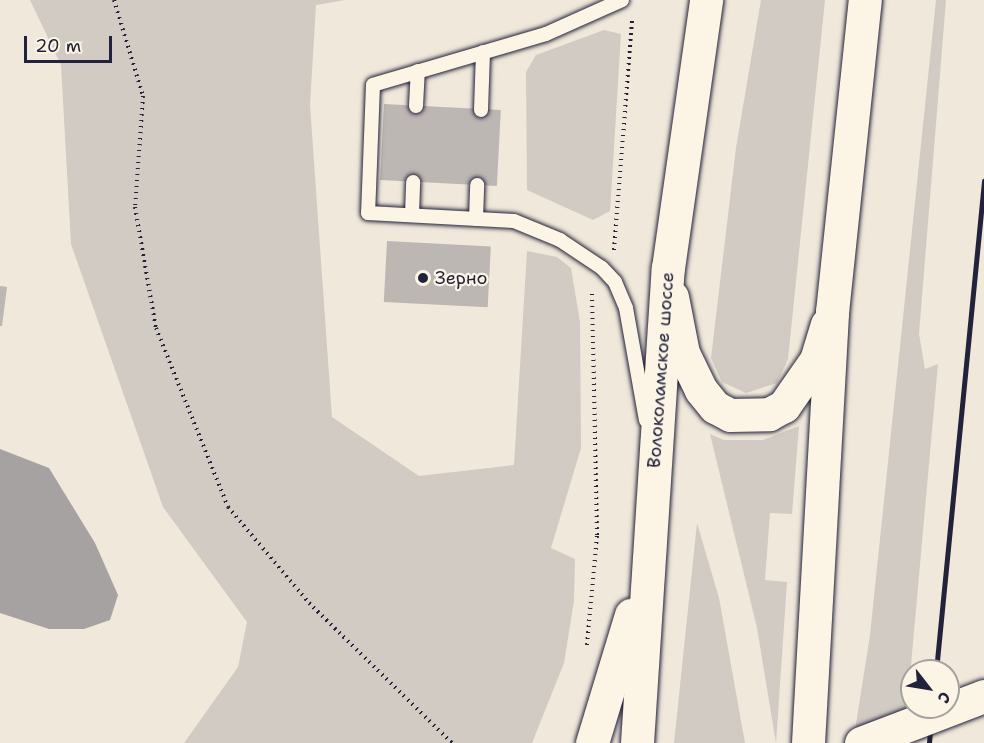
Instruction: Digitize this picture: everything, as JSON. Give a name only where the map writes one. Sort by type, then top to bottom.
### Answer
[{"type":"main road","name":"Волоколамское шоссе","points":[[637,743],[646,561],[668,268],[706,0]]},
{"type":"main road","points":[[808,743],[832,312],[865,0]]},
{"type":"main road","points":[[668,268],[683,352],[701,390],[715,407],[730,415],[769,414],[790,400],[816,360],[832,312]]},
{"type":"main road","points":[[592,743],[646,561]]},
{"type":"main road","points":[[861,743],[984,696]]},
{"type":"lane","points":[[627,5],[546,34],[373,85],[368,213],[514,221],[560,240],[602,268],[615,282],[626,308],[654,464]]},
{"type":"lane","points":[[481,110],[483,52]]},
{"type":"lane","points":[[416,106],[418,71]]},
{"type":"lane","points":[[412,215],[413,182]]},
{"type":"lane","points":[[476,219],[477,185]]},
{"type":"path","points":[[114,0],[143,96],[135,207],[156,328],[228,507],[309,603],[452,743]]},
{"type":"path","points":[[586,653],[597,535],[592,286],[614,251],[622,205],[627,5]]},
{"type":"shaded area","points":[[30,0],[345,0],[316,5],[310,105],[332,417],[419,476],[514,465],[527,251],[557,257],[571,268],[580,322],[581,448],[551,548],[575,559],[574,601],[564,663],[532,743],[184,743],[238,667],[247,622],[163,507],[71,244],[61,65]]},
{"type":"shaded area","points":[[761,0],[825,0],[788,359],[777,383],[746,393],[722,382],[711,358],[736,148]]},
{"type":"shaded area","points":[[936,0],[946,0],[919,334],[925,369],[938,364],[912,659],[900,659],[900,719],[906,719],[904,743],[853,743],[870,635]]},
{"type":"shaded area","points":[[604,30],[621,34],[610,211],[593,220],[527,190],[526,72],[536,55]]},
{"type":"shaded area","points":[[799,426],[792,514],[770,513],[765,580],[787,582],[776,743],[757,628],[710,434],[724,440],[763,440]]},
{"type":"shaded area","points":[[0,449],[49,468],[95,543],[118,595],[110,620],[84,629],[49,629],[0,613]]},
{"type":"shaded area","points":[[697,523],[719,598],[745,743],[674,743]]},
{"type":"building","points":[[384,104],[501,110],[497,186],[380,180]]},
{"type":"building","points":[[387,241],[491,246],[488,307],[384,302]]},
{"type":"building","points":[[0,286],[7,287],[2,326],[0,326]]},
{"type":"railway","points":[[937,659],[984,181]]},
{"type":"railway","points":[[929,743],[931,719]]},
{"type":"place","name":"Зерно","points":[[423,278]]}]
